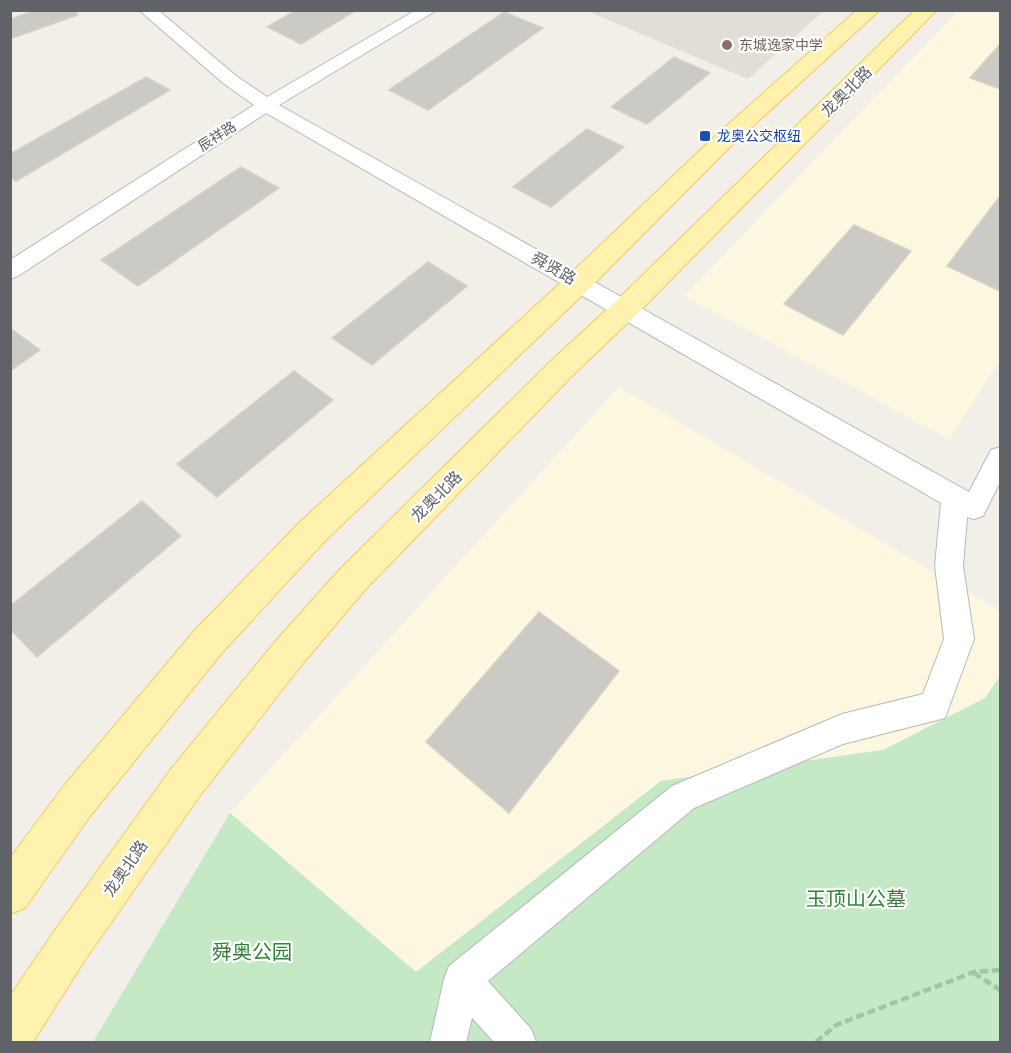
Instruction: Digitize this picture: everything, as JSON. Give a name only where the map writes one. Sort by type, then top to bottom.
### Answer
[{"type":"main road","points":[[10,893],[77,801],[216,634],[313,531],[579,282],[722,142],[870,10]]},
{"type":"main road","name":"龙奥北路","points":[[10,1037],[70,945],[185,783],[287,655],[352,580],[563,367],[626,308],[927,10]]},
{"type":"street","name":"舜贤路","points":[[147,10],[229,79],[266,105],[626,308],[964,503]]},
{"type":"street","name":"辰祥路","points":[[10,271],[266,105],[429,10]]},
{"type":"street","points":[[448,1042],[462,979],[683,797],[842,729],[934,707],[959,639],[949,566],[964,503],[1000,457]]},
{"type":"street","points":[[462,979],[518,1042]]},
{"type":"path","points":[[816,1042],[836,1025],[974,972],[1000,970]]},
{"type":"path","points":[[974,972],[1000,990]]},
{"type":"shaded area","name":"东城逸家中学","points":[[587,11],[823,11],[748,79]]},
{"type":"shaded area","points":[[958,11],[1000,11],[1000,360],[949,439],[684,296]]},
{"type":"shaded area","points":[[619,387],[1000,611],[1000,676],[985,698],[883,750],[661,781],[416,972],[230,813]]},
{"type":"green space","name":"玉顶山公墓","points":[[1000,676],[1000,1042],[93,1042],[230,813],[416,972],[661,781],[883,750],[985,698]]},
{"type":"building","points":[[36,10],[74,10],[78,15],[10,39],[10,19]]},
{"type":"building","points":[[296,10],[357,10],[301,44],[267,27]]},
{"type":"building","points":[[504,12],[543,28],[428,110],[389,90]]},
{"type":"building","points":[[1000,44],[1000,89],[970,78]]},
{"type":"building","points":[[674,57],[710,73],[647,124],[611,107]]},
{"type":"building","points":[[146,77],[170,90],[16,181],[10,177],[10,154]]},
{"type":"building","points":[[587,129],[624,147],[551,207],[513,187]]},
{"type":"building","points":[[241,167],[279,188],[138,286],[101,260]]},
{"type":"building","points":[[1000,196],[1000,291],[947,266]]},
{"type":"building","points":[[854,225],[911,251],[843,335],[784,304]]},
{"type":"building","points":[[428,262],[467,286],[372,365],[332,338]]},
{"type":"building","points":[[10,328],[40,350],[10,371]]},
{"type":"building","points":[[294,371],[333,400],[217,497],[177,464]]},
{"type":"building","points":[[142,501],[181,536],[37,657],[10,629],[10,606]]},
{"type":"building","points":[[539,612],[619,671],[509,813],[426,742]]},
{"type":"place","name":"东城逸家中学","points":[[727,45]]},
{"type":"place","name":"龙奥公交枢纽","points":[[705,136]]},
{"type":"park label","name":"舜奥公园","points":[[252,952]]}]
